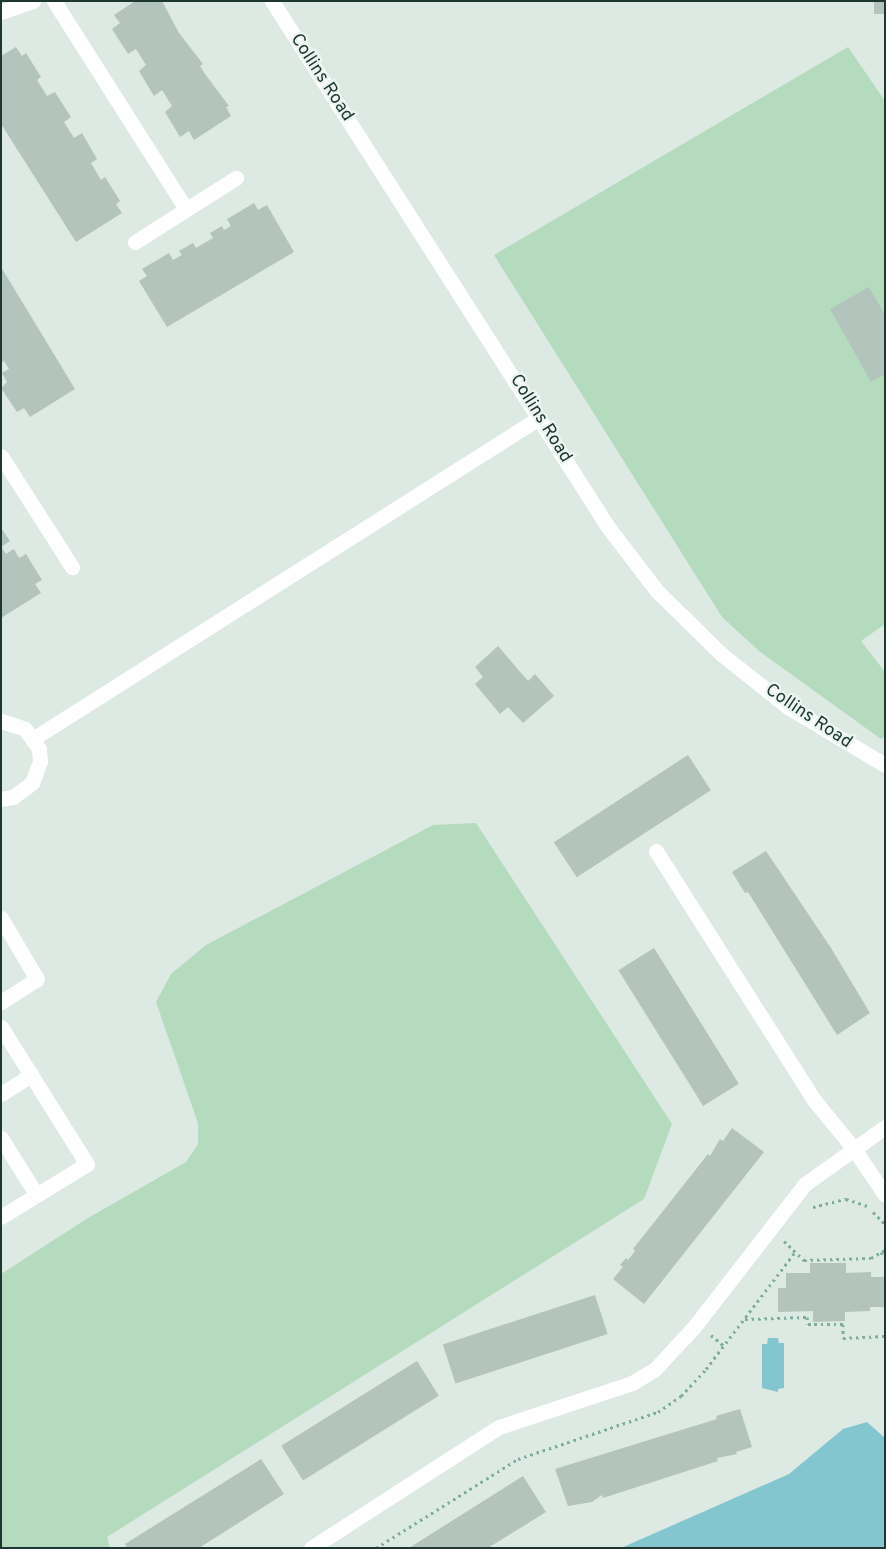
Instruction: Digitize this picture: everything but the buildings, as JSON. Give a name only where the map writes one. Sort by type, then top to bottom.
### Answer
[{"type":"street","points":[[1,12],[33,1]]},
{"type":"street","points":[[54,1],[186,209]]},
{"type":"street","name":"Collins Road","points":[[272,1],[608,527],[657,591],[720,653],[788,707],[885,765]]},
{"type":"street","points":[[135,242],[236,178]]},
{"type":"street","points":[[34,738],[539,418]]},
{"type":"street","points":[[1,456],[72,567]]},
{"type":"street","points":[[1,721],[14,724],[34,738],[39,749],[38,772],[23,791],[1,798]]},
{"type":"street","points":[[656,851],[814,1100],[854,1149],[885,1196]]},
{"type":"street","points":[[1,918],[37,979],[1,1002]]},
{"type":"street","points":[[1,1027],[87,1164],[1,1217]]},
{"type":"street","points":[[1,1094],[31,1075]]},
{"type":"street","points":[[311,1548],[499,1427],[632,1383],[655,1369],[694,1327],[805,1184],[885,1127]]},
{"type":"street","points":[[1,1138],[36,1194]]},
{"type":"path","points":[[810,1209],[846,1199],[867,1205],[885,1224]]},
{"type":"path","points":[[789,1232],[783,1240],[804,1260],[871,1258],[883,1251],[885,1258]]},
{"type":"path","points":[[376,1548],[518,1459],[658,1412],[681,1396],[706,1369],[796,1252]]},
{"type":"path","points":[[744,1319],[808,1317],[808,1324],[843,1324],[843,1338],[885,1336]]},
{"type":"green space","points":[[848,47],[885,101],[885,624],[861,641],[885,672],[885,736],[881,739],[759,651],[722,617],[494,255]]},
{"type":"green space","points":[[476,823],[672,1124],[644,1199],[107,1537],[110,1548],[1,1548],[1,1274],[88,1218],[186,1162],[198,1144],[198,1123],[156,1002],[171,974],[206,945],[433,825]]},
{"type":"water","points":[[768,1338],[778,1338],[779,1343],[784,1343],[784,1388],[778,1389],[778,1392],[762,1388],[762,1344],[767,1344]]},
{"type":"water","points":[[867,1422],[885,1438],[885,1548],[621,1548],[789,1474],[843,1429]]}]
